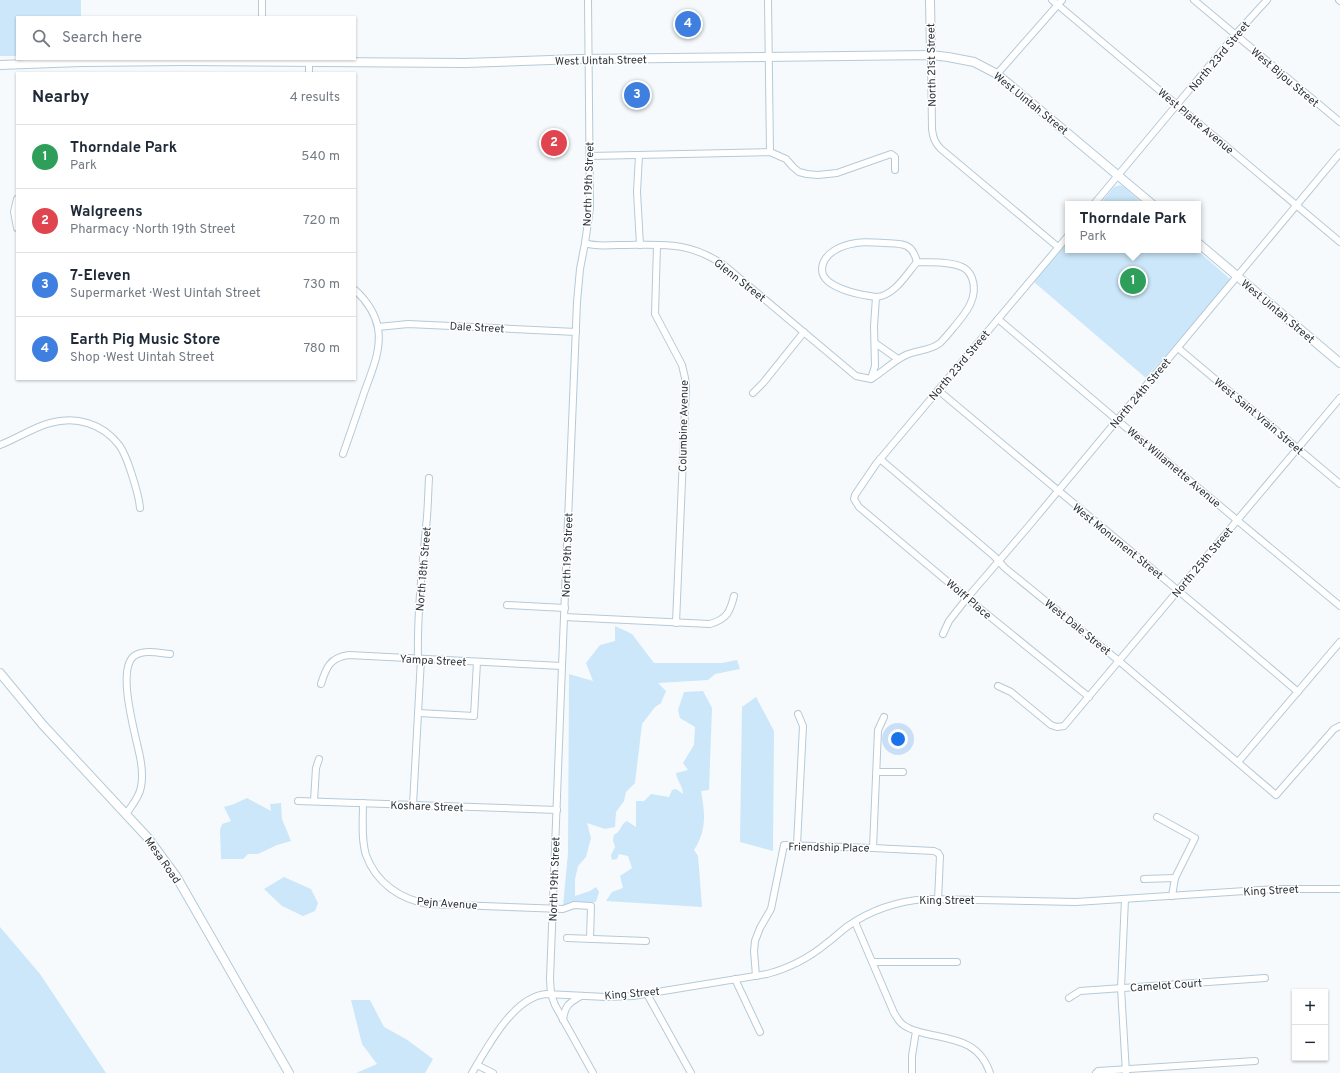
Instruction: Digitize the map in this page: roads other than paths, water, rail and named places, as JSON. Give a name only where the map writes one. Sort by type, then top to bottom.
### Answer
[{"type":"main road","name":"North 21st Street","points":[[930,0],[930,55]]},
{"type":"main road","name":"West Uintah Street","points":[[0,65],[96,62],[262,61],[309,63],[466,63],[589,59],[930,55],[948,57],[974,62],[997,74],[1148,201]]},
{"type":"main road","name":"West Uintah Street","points":[[1201,246],[1340,363]]},
{"type":"main road","name":"Mesa Road","points":[[0,673],[43,725],[152,843],[175,876],[289,1073]]},
{"type":"street","points":[[262,0],[262,16]]},
{"type":"street","name":"North 19th Street","points":[[551,994],[550,979],[556,810],[576,332],[579,280],[590,208],[588,0]]},
{"type":"street","points":[[768,0],[770,152]]},
{"type":"street","name":"West Platte Avenue","points":[[1052,0],[1060,2],[1177,106],[1340,242]]},
{"type":"street","name":"West Bijou Street","points":[[1194,0],[1340,122]]},
{"type":"street","name":"North 23rd Street","points":[[1097,201],[1235,35],[1268,0]]},
{"type":"street","points":[[997,74],[1060,2]]},
{"type":"street","name":"North 21st Street","points":[[930,55],[932,129],[934,140],[941,149],[1058,247]]},
{"type":"street","points":[[309,63],[309,72]]},
{"type":"street","points":[[590,156],[770,152],[786,159],[796,170],[803,173],[811,175],[826,175],[837,173],[891,154],[895,157],[895,170]]},
{"type":"street","name":"North 24th Street","points":[[943,634],[949,621],[967,598],[999,562],[1238,277],[1340,153]]},
{"type":"street","points":[[639,155],[637,197],[640,245]]},
{"type":"street","points":[[16,203],[14,212],[16,223]]},
{"type":"street","name":"North 23rd Street","points":[[854,497],[880,459],[1065,239]]},
{"type":"street","points":[[860,242],[900,244],[908,246],[913,250],[917,262],[894,289],[883,296],[876,297],[845,290],[827,281],[822,271],[826,258],[832,252],[850,244],[860,242]]},
{"type":"street","name":"Glenn Street","points":[[585,243],[599,245],[657,245],[686,247],[710,256],[725,266],[856,376],[871,379]]},
{"type":"street","name":"Columbine Avenue","points":[[657,245],[655,314],[682,365],[685,378],[686,396],[676,623]]},
{"type":"street","points":[[871,379],[898,359],[941,342],[967,311],[973,296],[973,280],[966,269],[953,264],[917,262]]},
{"type":"street","points":[[343,454],[374,364],[379,340],[378,327],[372,310],[356,291]]},
{"type":"street","points":[[871,379],[875,366],[874,326],[876,297]]},
{"type":"street","name":"West Willamette Avenue","points":[[998,319],[1340,606]]},
{"type":"street","name":"Dale Street","points":[[378,327],[408,324],[576,332]]},
{"type":"street","points":[[753,394],[763,384],[804,332]]},
{"type":"street","points":[[875,343],[898,359]]},
{"type":"street","name":"West Saint Vrain Street","points":[[1178,348],[1340,484]]},
{"type":"street","name":"West Monument Street","points":[[938,390],[1298,692]]},
{"type":"street","name":"North 25th Street","points":[[998,686],[1012,692],[1052,725],[1056,727],[1064,726],[1340,398]]},
{"type":"street","points":[[0,445],[49,423],[72,420],[88,423],[111,436],[119,445],[133,477],[140,508]]},
{"type":"street","name":"West Dale Street","points":[[880,459],[994,556],[999,562],[1119,661],[1276,795],[1334,729],[1340,726]]},
{"type":"street","name":"North 18th Street","points":[[413,805],[418,713],[418,618],[427,527],[428,478]]},
{"type":"street","name":"Wolff Place","points":[[854,497],[855,502],[859,507],[967,598],[1089,697]]},
{"type":"street","points":[[564,617],[704,624],[716,622],[722,618],[730,610],[734,596]]},
{"type":"street","points":[[506,605],[565,608]]},
{"type":"street","points":[[1238,762],[1340,642]]},
{"type":"street","points":[[126,814],[138,796],[141,788],[142,774],[127,692],[127,669],[133,658],[141,653],[149,652],[170,654]]},
{"type":"street","name":"Yampa Street","points":[[321,684],[328,665],[345,655],[562,666]]},
{"type":"street","points":[[418,713],[474,716],[477,662]]},
{"type":"street","points":[[797,846],[803,726],[798,714]]},
{"type":"street","points":[[873,848],[878,730],[884,717]]},
{"type":"street","points":[[314,801],[316,768],[319,759]]},
{"type":"street","points":[[877,772],[903,772]]},
{"type":"street","name":"Koshare Street","points":[[298,800],[556,810]]},
{"type":"street","name":"Pejn Avenue","points":[[363,803],[363,829],[366,855],[381,880],[399,895],[411,900],[429,904],[563,909],[574,905],[592,906],[590,939]]},
{"type":"street","points":[[1157,817],[1195,838],[1175,878],[1172,896]]},
{"type":"street","name":"Friendship Place","points":[[756,976],[754,951],[755,941],[760,928],[771,909],[784,845],[934,851],[940,856],[938,900]]},
{"type":"street","points":[[1144,879],[1175,878]]},
{"type":"street","name":"King Street","points":[[551,994],[621,997],[756,976],[776,971],[806,958],[855,922],[872,913],[903,902],[921,899],[1076,902],[1277,889],[1340,889]]},
{"type":"street","points":[[1125,899],[1121,988],[1126,1071]]},
{"type":"street","points":[[855,922],[898,1019],[906,1027],[916,1031],[969,1045],[980,1053],[990,1073]]},
{"type":"street","points":[[567,938],[646,941]]},
{"type":"street","points":[[873,962],[957,962]]},
{"type":"street","name":"Camelot Court","points":[[1070,998],[1080,991],[1265,978]]},
{"type":"street","points":[[735,979],[760,1032]]},
{"type":"street","points":[[472,1073],[497,1033],[519,1007],[533,997],[541,994],[551,994],[563,1020],[593,1073]]},
{"type":"street","points":[[647,994],[691,1073]]},
{"type":"street","points":[[563,1020],[566,1007],[572,1001],[582,996]]},
{"type":"street","points":[[912,1073],[912,1056],[916,1031]]},
{"type":"street","points":[[1096,1073],[1098,1071],[1126,1071],[1255,1061]]},
{"type":"street","points":[[477,1065],[493,1073]]},
{"type":"place","name":"Earth Pig Music Store","points":[[688,24]]},
{"type":"place","name":"7-Eleven","points":[[637,95]]},
{"type":"place","name":"Walgreens","points":[[554,143]]},
{"type":"place","name":"Thorndale Park","points":[[1133,281]]}]
